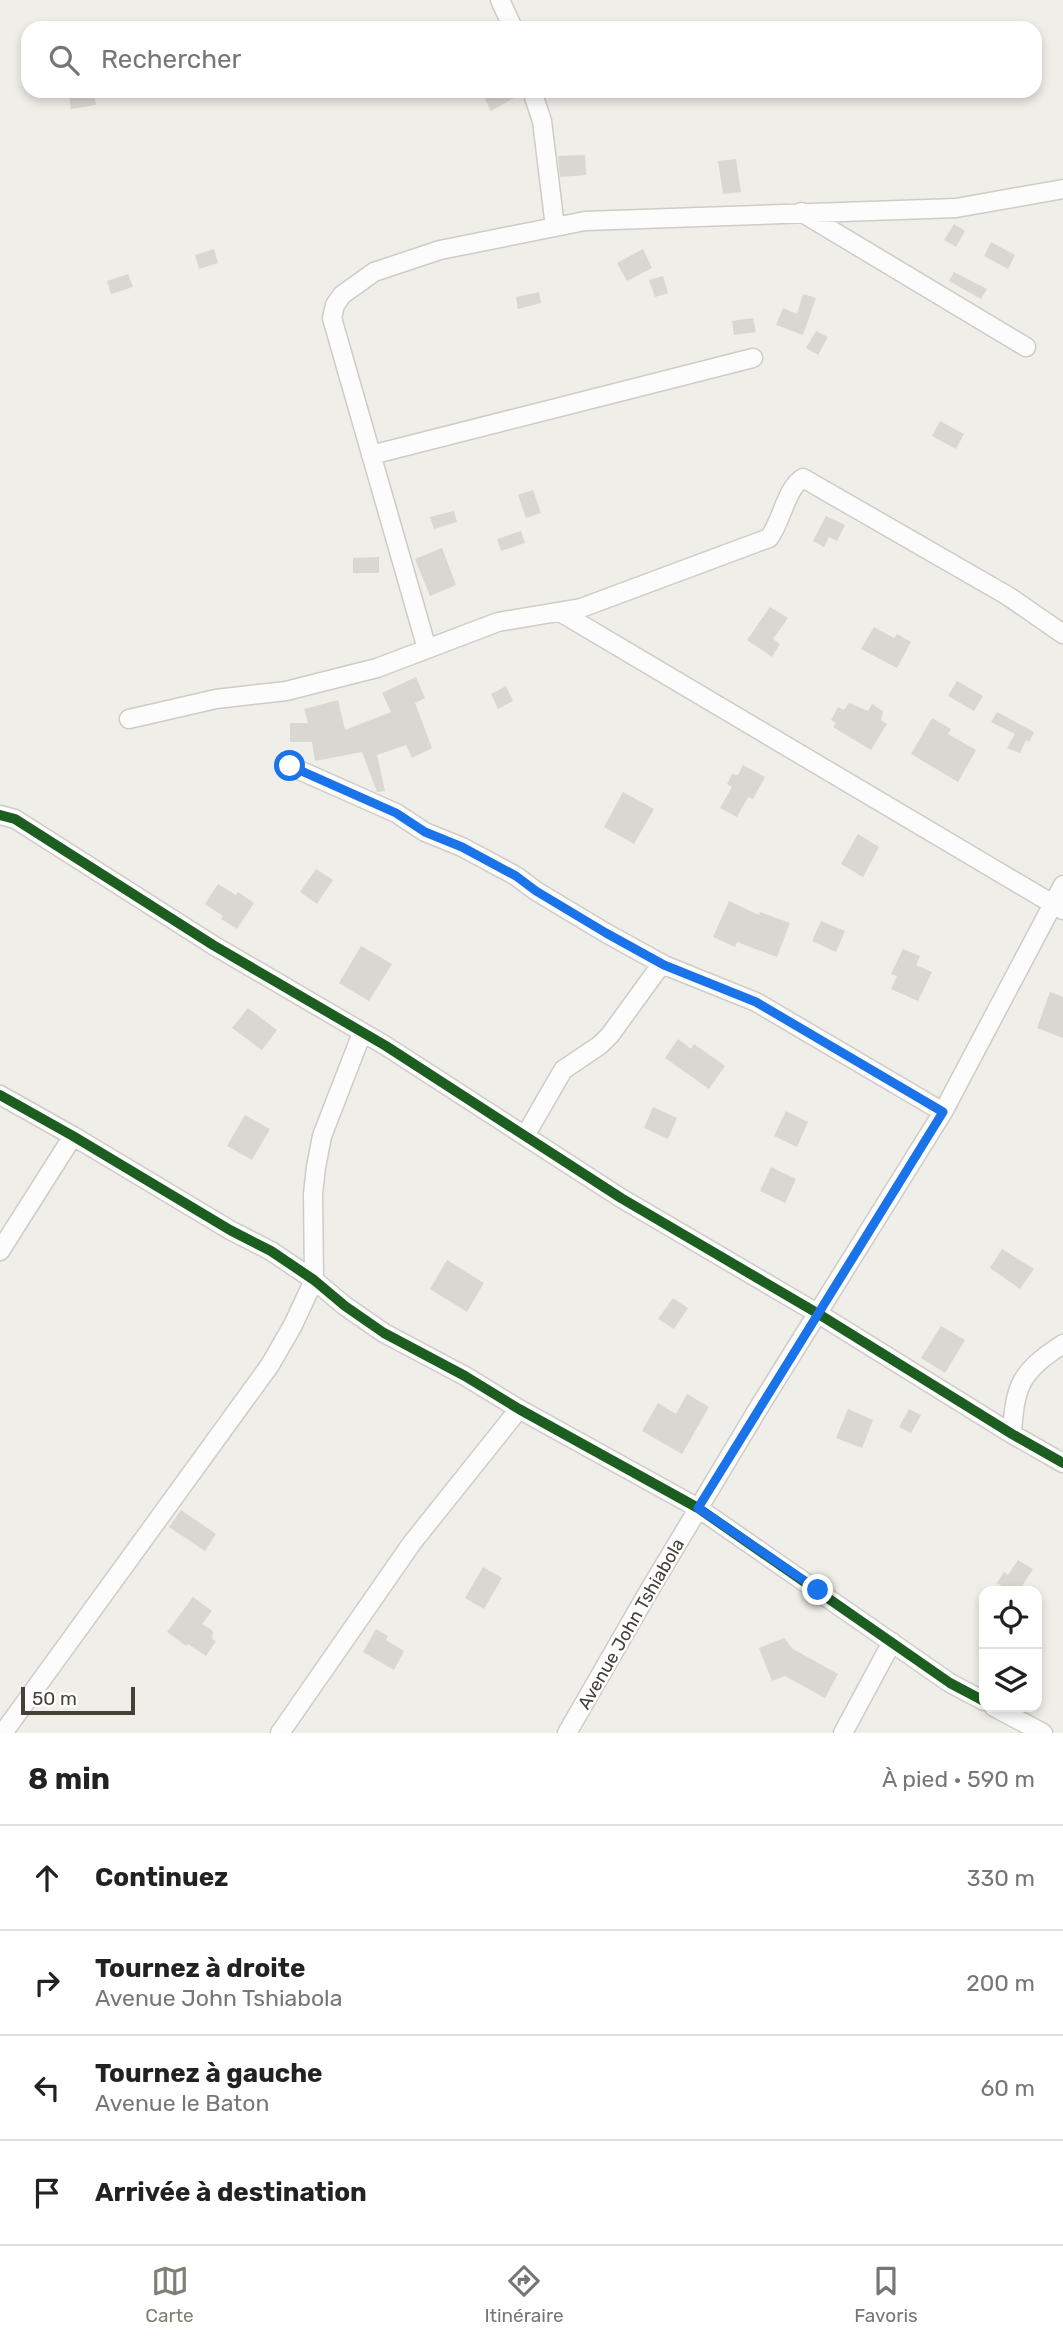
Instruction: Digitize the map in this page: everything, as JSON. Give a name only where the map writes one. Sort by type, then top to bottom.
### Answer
[{"type":"street","points":[[500,0],[510,21]]},
{"type":"street","points":[[534,98],[542,121],[555,227]]},
{"type":"street","points":[[427,649],[332,318],[335,305],[342,295],[374,272],[440,250],[585,221],[956,208],[1063,188]]},
{"type":"street","points":[[801,212],[1026,347]]},
{"type":"street","points":[[371,455],[753,358]]},
{"type":"street","points":[[129,719],[216,699],[286,691],[377,668],[498,622],[581,608],[769,538],[778,527],[795,483],[803,478],[1008,596],[1063,634]]},
{"type":"street","points":[[560,612],[1058,907]]},
{"type":"street","points":[[290,766],[396,813],[425,832],[462,847],[516,876],[536,891],[664,965],[756,1002],[943,1112]]},
{"type":"street","points":[[0,815],[15,819],[213,946],[362,1032],[621,1198],[817,1312],[1063,1463]]},
{"type":"street","name":"Avenue John Tshiabola","points":[[567,1733],[698,1508],[943,1112],[1015,973],[1058,907],[1063,885]]},
{"type":"street","points":[[525,1136],[563,1070],[610,1035],[658,969],[664,965]]},
{"type":"street","points":[[3,1733],[270,1365],[293,1325],[314,1279],[313,1194],[322,1136],[362,1032]]},
{"type":"street","points":[[0,1095],[188,1206],[271,1251],[314,1279],[345,1306],[384,1333],[698,1508],[950,1683],[979,1698]]},
{"type":"street","points":[[0,1251],[73,1136]]},
{"type":"street","points":[[1012,1434],[1017,1387],[1027,1373],[1063,1344]]},
{"type":"street","points":[[280,1733],[412,1543],[519,1409]]},
{"type":"street","points":[[843,1733],[892,1642]]},
{"type":"street","points":[[1003,1712],[1042,1733]]},
{"type":"building","points":[[69,98],[94,98],[96,105],[71,109]]},
{"type":"building","points":[[484,98],[514,98],[491,111]]},
{"type":"building","points":[[585,155],[586,175],[560,177],[558,156]]},
{"type":"building","points":[[736,159],[741,192],[723,194],[718,161]]},
{"type":"building","points":[[954,224],[965,231],[956,247],[944,240]]},
{"type":"building","points":[[991,242],[1015,255],[1008,269],[984,256]]},
{"type":"building","points":[[214,249],[218,263],[199,269],[195,255]]},
{"type":"building","points":[[643,249],[652,268],[627,281],[617,263]]},
{"type":"building","points":[[954,272],[987,289],[981,299],[949,281]]},
{"type":"building","points":[[128,274],[133,287],[111,294],[107,281]]},
{"type":"building","points":[[663,276],[668,293],[655,297],[649,280]]},
{"type":"building","points":[[539,292],[541,303],[518,309],[516,297]]},
{"type":"building","points":[[803,294],[816,298],[803,335],[776,325],[783,308],[797,314]]},
{"type":"building","points":[[753,318],[756,332],[734,335],[732,321]]},
{"type":"building","points":[[816,331],[828,337],[818,355],[806,348]]},
{"type":"building","points":[[940,421],[964,434],[956,449],[932,436]]},
{"type":"building","points":[[533,490],[541,513],[526,518],[518,495]]},
{"type":"building","points":[[454,511],[457,522],[434,529],[430,517]]},
{"type":"building","points":[[826,516],[845,525],[837,541],[829,537],[824,547],[813,541]]},
{"type":"building","points":[[521,531],[525,543],[501,551],[497,539]]},
{"type":"building","points":[[442,548],[456,585],[430,596],[415,559]]},
{"type":"building","points":[[379,557],[379,573],[353,573],[353,558]]},
{"type":"building","points":[[770,607],[788,618],[773,639],[780,644],[772,657],[747,640]]},
{"type":"building","points":[[874,627],[894,638],[897,634],[911,642],[897,668],[861,649]]},
{"type":"building","points":[[416,677],[425,698],[415,703],[432,748],[412,758],[406,745],[377,755],[385,791],[377,792],[362,752],[315,761],[312,742],[290,742],[290,723],[308,723],[304,709],[338,700],[345,730],[391,712],[382,693]]},
{"type":"building","points":[[957,681],[983,696],[974,711],[948,696]]},
{"type":"building","points":[[506,686],[513,701],[498,709],[491,694]]},
{"type":"building","points":[[849,703],[868,711],[872,704],[883,711],[881,720],[887,724],[871,750],[833,727],[836,723],[831,720],[838,707],[844,710]]},
{"type":"building","points":[[997,712],[1034,732],[1029,742],[1026,740],[1020,753],[1007,748],[1015,734],[991,722]]},
{"type":"building","points":[[932,718],[951,729],[948,734],[976,750],[958,782],[911,754]]},
{"type":"building","points":[[743,765],[765,777],[753,799],[748,797],[737,817],[720,808],[732,787],[727,784],[732,774],[738,775]]},
{"type":"building","points":[[623,792],[654,809],[634,844],[604,827]]},
{"type":"building","points":[[858,834],[879,847],[863,877],[841,864]]},
{"type":"building","points":[[316,869],[333,880],[317,904],[300,892]]},
{"type":"building","points":[[218,884],[236,895],[238,892],[254,903],[237,929],[205,904]]},
{"type":"building","points":[[729,901],[759,915],[760,912],[790,923],[777,957],[737,942],[735,947],[713,937]]},
{"type":"building","points":[[821,921],[845,931],[836,952],[812,941]]},
{"type":"building","points":[[361,946],[392,964],[369,1001],[339,983]]},
{"type":"building","points":[[903,949],[920,956],[916,965],[932,972],[918,1001],[891,989],[897,976],[891,974]]},
{"type":"building","points":[[1050,992],[1063,997],[1063,1038],[1037,1028]]},
{"type":"building","points":[[248,1008],[277,1030],[262,1050],[232,1028]]},
{"type":"building","points":[[678,1039],[691,1049],[694,1044],[725,1066],[709,1089],[665,1058]]},
{"type":"building","points":[[653,1107],[677,1118],[668,1139],[644,1128]]},
{"type":"building","points":[[786,1111],[808,1122],[797,1147],[774,1136]]},
{"type":"building","points":[[245,1115],[270,1129],[252,1160],[227,1146]]},
{"type":"building","points":[[771,1167],[796,1179],[785,1203],[760,1191]]},
{"type":"building","points":[[1002,1249],[1034,1269],[1020,1289],[990,1268]]},
{"type":"building","points":[[447,1260],[484,1283],[467,1312],[430,1289]]},
{"type":"building","points":[[673,1298],[688,1308],[674,1329],[658,1319]]},
{"type":"building","points":[[941,1326],[965,1340],[945,1373],[921,1358]]},
{"type":"building","points":[[687,1394],[709,1407],[682,1454],[642,1431],[658,1403],[676,1414]]},
{"type":"building","points":[[848,1409],[873,1420],[862,1448],[836,1438]]},
{"type":"building","points":[[909,1409],[921,1415],[911,1433],[899,1427]]},
{"type":"building","points":[[181,1510],[216,1534],[205,1551],[169,1527]]},
{"type":"building","points":[[1018,1560],[1033,1569],[1022,1586],[1002,1586],[997,1583],[1004,1572],[1008,1575]]},
{"type":"building","points":[[483,1567],[502,1578],[484,1609],[465,1598]]},
{"type":"building","points":[[193,1597],[212,1611],[202,1624],[213,1631],[212,1639],[216,1641],[206,1656],[167,1632]]},
{"type":"building","points":[[376,1629],[388,1636],[386,1640],[404,1651],[394,1670],[363,1652]]},
{"type":"building","points":[[784,1638],[793,1649],[838,1674],[825,1698],[785,1676],[772,1681],[759,1648]]},
{"type":"cycle path","points":[[0,815],[15,819],[213,945],[386,1046],[621,1198],[817,1313],[1063,1463]]},
{"type":"cycle path","points":[[0,1095],[230,1230],[271,1251],[384,1333],[698,1508],[950,1683],[979,1698]]},
{"type":"route","points":[[290,766],[396,813],[425,832],[462,847],[516,876],[536,891],[664,965],[756,1002],[943,1112],[698,1508],[818,1590]]}]
